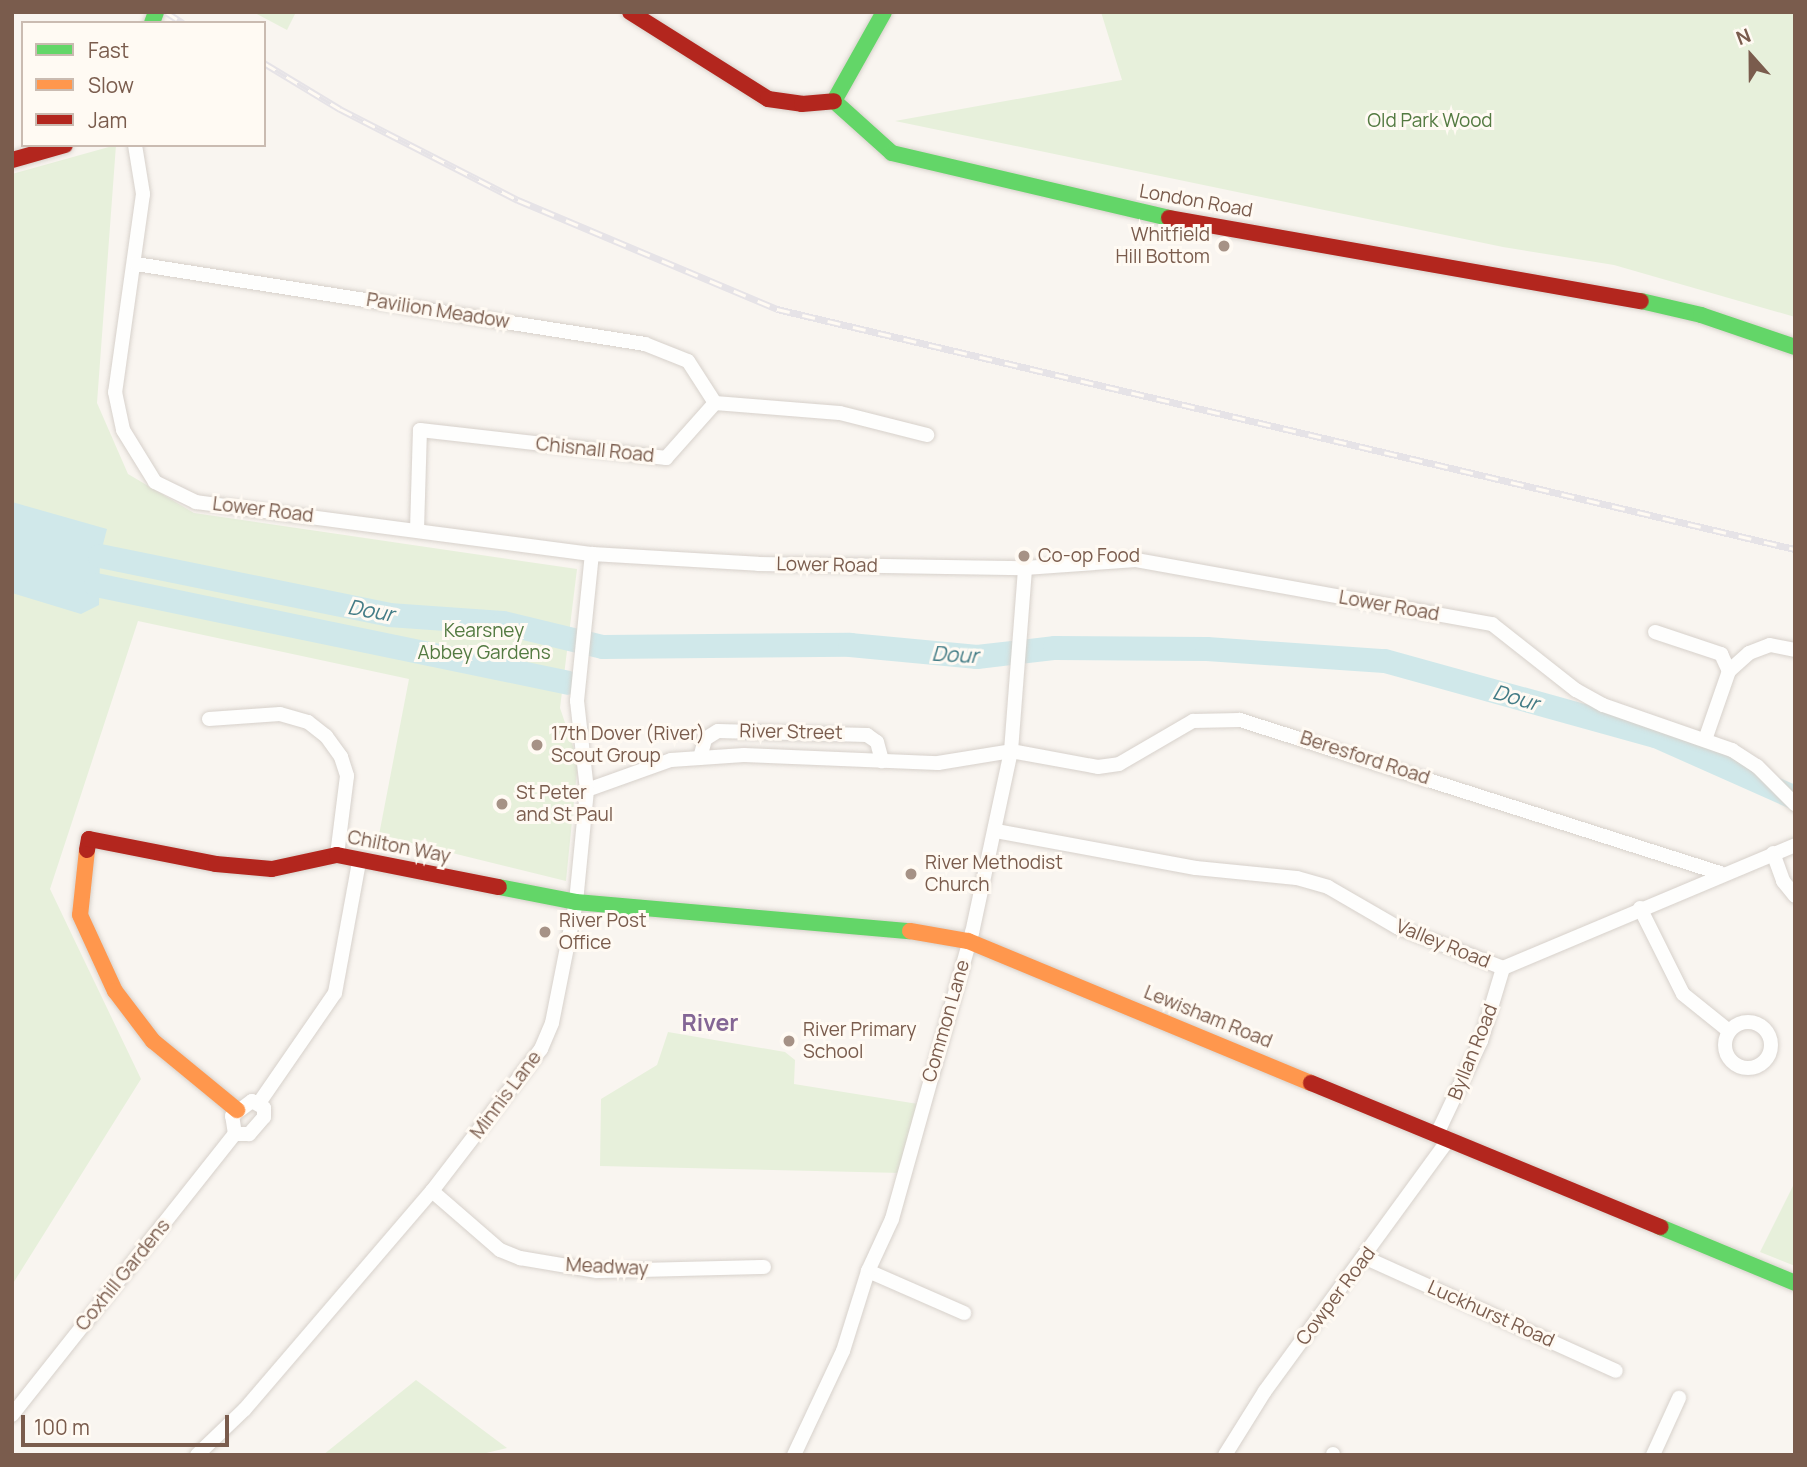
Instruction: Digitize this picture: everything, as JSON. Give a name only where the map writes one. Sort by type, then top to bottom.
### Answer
[{"type":"street","points":[[630,12],[768,99],[802,104],[834,101],[884,12]]},
{"type":"street","name":"London Road","points":[[834,101],[892,153],[985,177],[1150,215],[1637,300],[1702,315],[1795,347]]},
{"type":"street","points":[[12,160],[58,147]]},
{"type":"street","name":"Lower Road","points":[[135,147],[143,194],[136,264],[115,392],[123,430],[155,482],[196,502],[592,554],[758,564],[1025,568],[1136,560],[1492,624],[1576,690],[1603,705],[1706,737],[1757,766],[1795,804]]},
{"type":"street","name":"Pavilion Meadow","points":[[136,264],[645,344],[688,361],[715,403]]},
{"type":"street","points":[[715,403],[841,413],[927,435]]},
{"type":"street","name":"Chisnall Road","points":[[417,530],[420,430],[666,458],[715,403]]},
{"type":"street","name":"Minnis Lane","points":[[197,1455],[246,1409],[432,1191],[541,1049],[552,1023],[576,902],[587,790],[577,701],[592,554]]},
{"type":"street","name":"Common Lane","points":[[794,1455],[843,1351],[867,1271],[892,1219],[911,1158],[968,941],[996,831],[1011,751],[1018,689],[1025,568]]},
{"type":"street","points":[[1655,632],[1721,654],[1729,671]]},
{"type":"street","points":[[1706,737],[1729,671],[1749,653],[1770,645],[1795,650]]},
{"type":"street","points":[[209,719],[280,714],[308,722],[326,736],[341,757],[347,776],[337,855]]},
{"type":"street","name":"Beresford Road","points":[[1011,751],[1098,767],[1119,764],[1193,721],[1240,720],[1720,873]]},
{"type":"street","name":"River Street","points":[[700,758],[705,739],[718,731],[746,731],[867,734],[877,743],[882,761]]},
{"type":"street","name":"River Street","points":[[587,790],[671,761],[700,758],[744,755],[938,763],[1011,751]]},
{"type":"street","name":"Valley Road","points":[[996,831],[1196,867],[1297,878],[1328,887],[1397,928],[1503,968],[1720,873],[1795,845]]},
{"type":"street","name":"Chilton Way","points":[[237,1110],[153,1041],[115,990],[80,915],[80,883],[89,839],[216,864],[272,869],[337,855],[359,862],[576,902]]},
{"type":"street","points":[[1773,853],[1783,881],[1795,896]]},
{"type":"street","name":"Coxhill Gardens","points":[[12,1415],[235,1134],[249,1134],[259,1125],[264,1117],[259,1103],[335,993],[359,862]]},
{"type":"street","name":"Lewisham Road","points":[[576,902],[879,925],[968,941],[1795,1283]]},
{"type":"street","points":[[1640,908],[1683,994],[1729,1031]]},
{"type":"street","name":"Byllan Road","points":[[1443,1136],[1481,1041],[1503,968]]},
{"type":"street","points":[[235,1134],[230,1125],[237,1110],[245,1103],[259,1103]]},
{"type":"street","name":"Cowper Road","points":[[1225,1455],[1265,1391],[1366,1258],[1443,1136]]},
{"type":"street","name":"Meadway","points":[[432,1191],[500,1250],[520,1258],[597,1271],[764,1267]]},
{"type":"street","name":"Luckhurst Road","points":[[1366,1258],[1616,1371]]},
{"type":"street","points":[[867,1271],[964,1313]]},
{"type":"street","points":[[1653,1455],[1679,1398]]},
{"type":"green space","points":[[253,12],[296,12],[287,30]]},
{"type":"green space","name":"Old Park Wood","points":[[1101,12],[1795,12],[1795,317],[1614,265],[1503,247],[895,121],[1122,80]]},
{"type":"green space","name":"Kearsney Abbey Gardens","points":[[116,147],[97,403],[128,474],[194,513],[577,569],[560,708],[578,761],[566,881],[379,835],[409,679],[138,621],[50,889],[141,1079],[12,1285],[12,174]]},
{"type":"green space","points":[[668,1032],[785,1052],[795,1060],[794,1084],[918,1104],[902,1173],[600,1166],[601,1099],[657,1065]]},
{"type":"green space","points":[[1795,1182],[1795,1266],[1760,1252]]},
{"type":"green space","points":[[416,1380],[507,1448],[478,1455],[323,1455]]},
{"type":"water","points":[[12,502],[107,529],[100,556],[99,605],[81,614],[12,593]]},
{"type":"waterway","name":"Dour","points":[[100,556],[389,615],[503,623],[603,647],[850,645],[977,657],[1055,648],[1207,649],[1385,661],[1656,736],[1795,798]]},
{"type":"waterway","name":"Dour","points":[[96,585],[568,683]]},
{"type":"railway","points":[[166,12],[180,21]]},
{"type":"railway","points":[[266,64],[340,109],[518,200],[777,309],[1795,549]]},
{"type":"traffic: fast","points":[[153,21],[156,12]]},
{"type":"traffic: fast","points":[[884,12],[834,101],[892,153],[1169,218]]},
{"type":"traffic: fast","points":[[1641,301],[1701,315],[1795,347]]},
{"type":"traffic: fast","points":[[499,887],[576,902],[910,931]]},
{"type":"traffic: fast","points":[[1660,1227],[1795,1283]]},
{"type":"traffic: slow","points":[[87,850],[80,915],[115,991],[153,1041],[237,1110]]},
{"type":"traffic: slow","points":[[910,931],[968,941],[1311,1083]]},
{"type":"traffic: jam","points":[[630,12],[768,99],[802,104],[834,101]]},
{"type":"traffic: jam","points":[[12,160],[58,147]]},
{"type":"traffic: jam","points":[[1169,218],[1641,301]]},
{"type":"traffic: jam","points":[[87,850],[89,839],[216,864],[272,869],[337,855],[499,887]]},
{"type":"traffic: jam","points":[[1311,1083],[1660,1227]]},
{"type":"place","name":"Whitfield Hill Bottom","points":[[1224,246]]},
{"type":"place","name":"Co-op Food","points":[[1024,556]]},
{"type":"place","name":"17th Dover (River) Scout Group","points":[[537,745]]},
{"type":"place","name":"St Peter and St Paul","points":[[502,804]]},
{"type":"place","name":"River Methodist Church","points":[[911,874]]},
{"type":"place","name":"River Post Office","points":[[545,932]]},
{"type":"place","name":"River Primary School","points":[[789,1041]]},
{"type":"district","name":"River","points":[[710,1022]]}]
